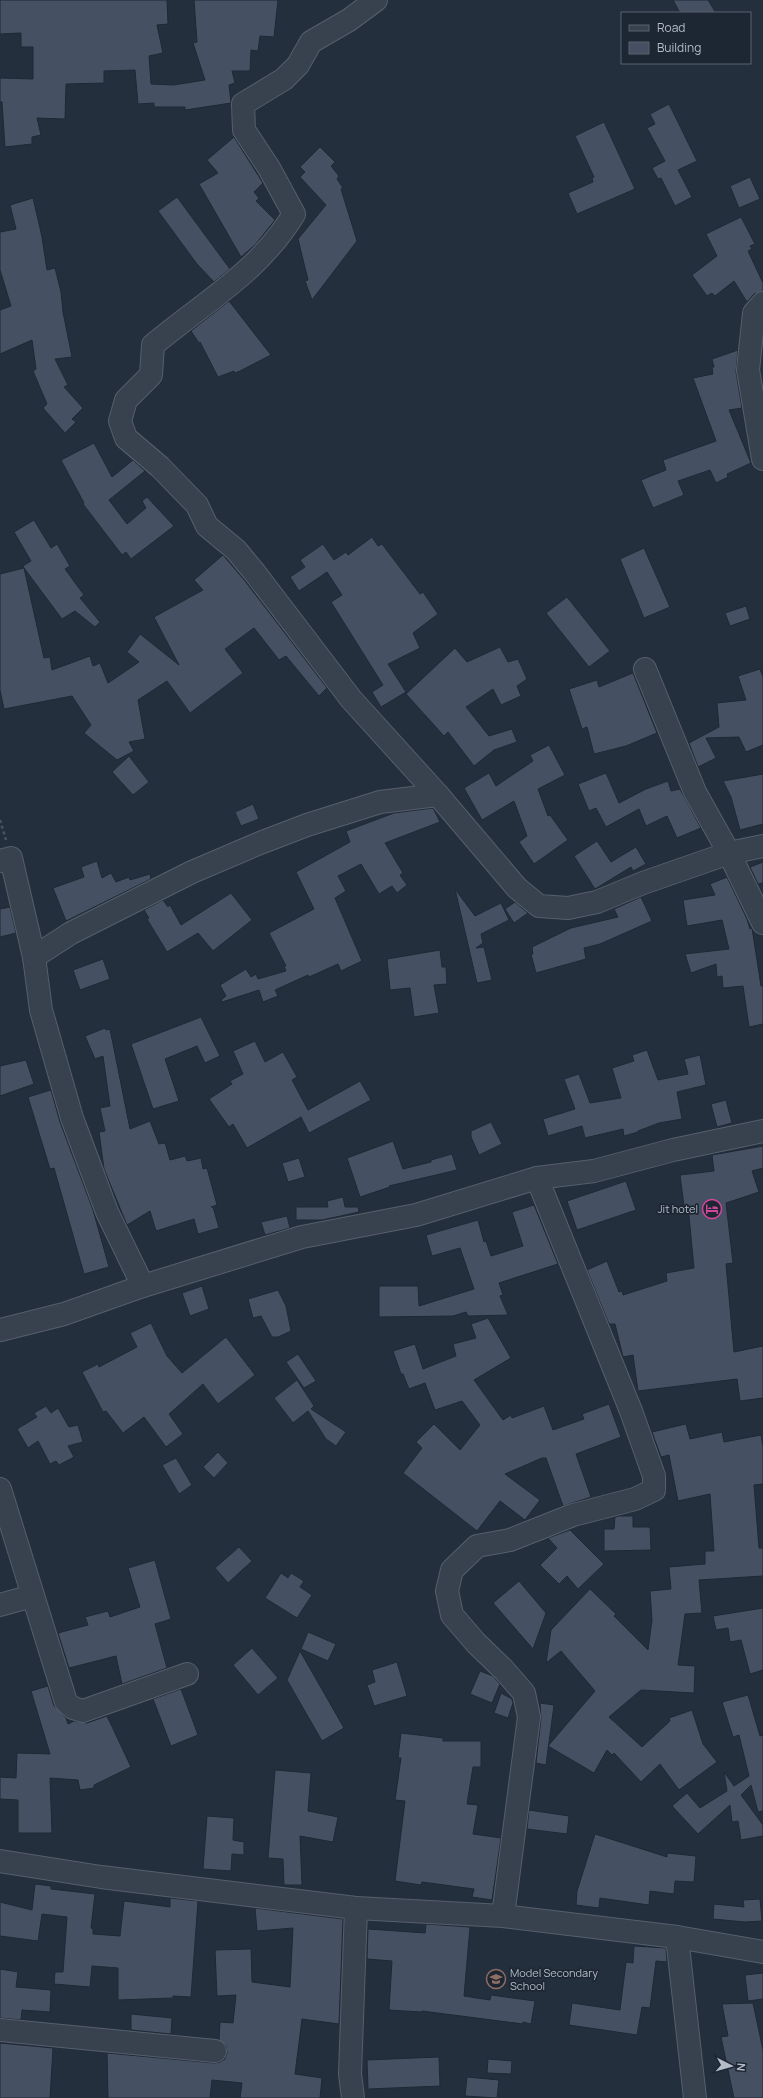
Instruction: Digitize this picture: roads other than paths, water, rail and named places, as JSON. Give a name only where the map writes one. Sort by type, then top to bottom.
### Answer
[{"type":"street","points":[[376,0],[349,20],[311,42],[298,65],[284,79],[243,104],[244,130],[269,168],[294,214],[283,232],[256,264],[152,345],[151,374],[126,400],[120,421],[126,438],[160,467],[197,505],[207,526],[236,550],[351,699],[438,795],[517,888],[539,906],[568,908],[597,902],[643,883],[729,853],[763,846]]},
{"type":"street","points":[[763,303],[754,312],[748,370],[763,459]]},
{"type":"street","points":[[645,669],[695,792],[729,853],[763,923]]},
{"type":"street","points":[[34,957],[71,933],[192,872],[260,843],[307,825],[380,802],[438,795]]},
{"type":"street","points":[[0,861],[11,858],[34,957],[41,1010],[72,1118],[107,1212],[143,1286]]},
{"type":"street","points":[[0,1330],[64,1314],[143,1286],[302,1236],[416,1215],[537,1178],[594,1171],[673,1150],[763,1131]]},
{"type":"street","points":[[503,1916],[530,1717],[524,1693],[504,1670],[476,1644],[452,1615],[446,1591],[452,1570],[477,1546],[510,1540],[573,1515],[634,1499],[654,1490],[654,1476],[631,1410],[537,1178]]},
{"type":"street","points":[[0,1489],[66,1702],[73,1708],[82,1711],[187,1674]]},
{"type":"street","points":[[0,1605],[32,1596]]},
{"type":"street","points":[[0,1861],[100,1877],[356,1908],[503,1916],[677,1938],[763,1952]]},
{"type":"street","points":[[353,2098],[350,2074],[356,1908]]},
{"type":"street","points":[[677,1938],[695,2098]]},
{"type":"street","points":[[0,2030],[215,2051]]},
{"type":"place","name":"Jit hotel","points":[[712,1209]]},
{"type":"place","name":"Model Secondary School","points":[[496,1979]]}]
